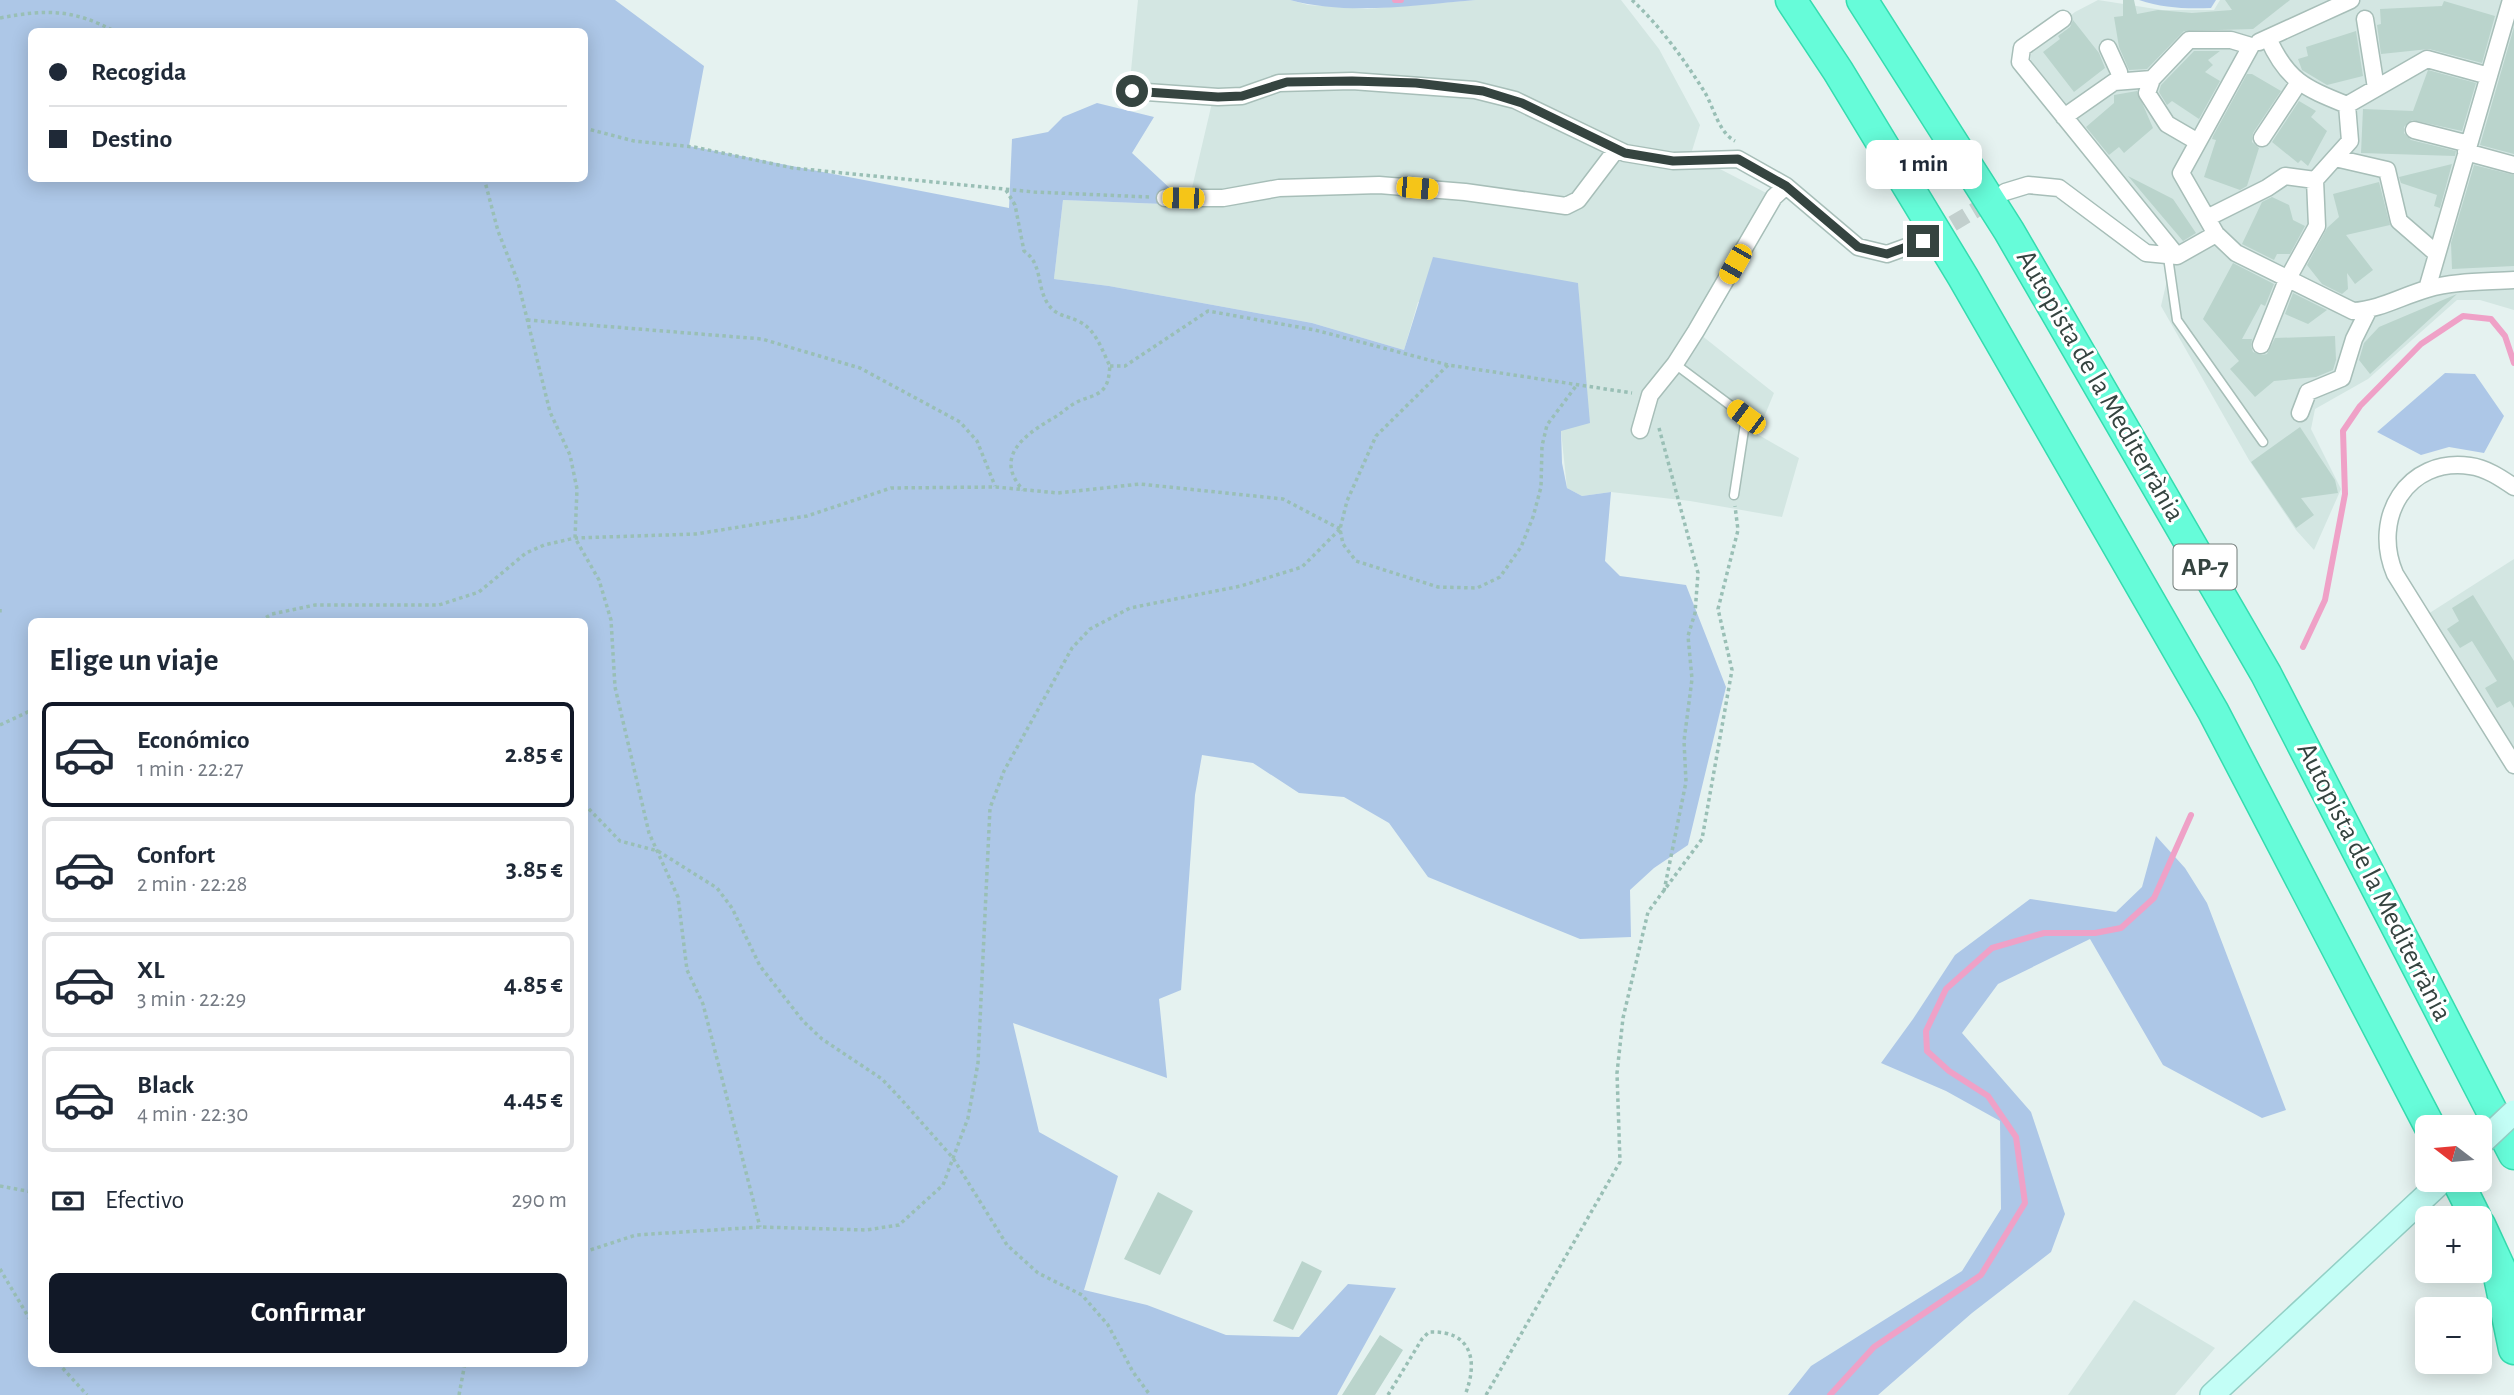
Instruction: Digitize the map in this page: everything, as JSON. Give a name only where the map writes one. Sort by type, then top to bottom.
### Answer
[{"type":"highway","name":"AP-7","points":[[1791,0],[1838,71],[1964,276],[2207,699],[2424,1115]]},
{"type":"highway","name":"Autopista de la Mediterrània","points":[[1862,0],[2009,231],[2266,674],[2514,1154]]},
{"type":"highway","points":[[2492,1253],[2514,1299]]},
{"type":"highway","points":[[2496,1262],[2514,1349]]},
{"type":"street","points":[[2351,0],[2251,46],[2181,173],[2216,234],[2236,253],[2353,312],[2368,311],[2450,283],[2514,280]]},
{"type":"street","points":[[2427,289],[2511,0]]},
{"type":"street","points":[[2063,19],[2022,48],[2020,62],[2173,257]]},
{"type":"street","points":[[2365,19],[2376,88]]},
{"type":"street","points":[[2268,38],[2279,62],[2305,88],[2347,105]]},
{"type":"street","points":[[2198,142],[2167,124],[2147,93],[2152,79],[2189,40],[2231,40],[2251,46]]},
{"type":"street","points":[[2108,48],[2120,81]]},
{"type":"street","points":[[2347,105],[2427,59],[2489,76]]},
{"type":"street","points":[[2064,117],[2113,82],[2152,79]]},
{"type":"street","points":[[1132,91],[1242,96],[1287,82],[1352,81],[1458,87],[1515,100],[1616,150],[1673,161],[1738,159],[1786,186],[1858,247],[1887,254],[1923,241]]},
{"type":"street","points":[[2262,138],[2299,82]]},
{"type":"street","points":[[2261,345],[2287,280],[2317,226],[2315,180],[2350,141],[2347,105]]},
{"type":"street","points":[[2414,130],[2514,165]]},
{"type":"street","points":[[1165,198],[1223,198],[1279,188],[1379,185],[1465,192],[1566,206],[1578,200],[1616,150]]},
{"type":"street","points":[[2335,158],[2387,170],[2399,221],[2437,254]]},
{"type":"street","points":[[2207,218],[2285,176],[2315,180]]},
{"type":"street","points":[[2005,192],[2028,185],[2059,188],[2146,253],[2173,257],[2216,234]]},
{"type":"street","points":[[1640,430],[1650,394],[1675,364],[1774,197],[1786,186]]},
{"type":"street","points":[[2300,413],[2308,392],[2342,379],[2354,339],[2368,311]]},
{"type":"street","points":[[2514,487],[2480,468],[2456,465],[2441,468],[2417,479],[2403,490],[2394,505],[2385,534],[2389,560],[2395,574],[2514,765]]},
{"type":"street","points":[[2492,1133],[2514,1112]]},
{"type":"street","points":[[2212,1395],[2430,1192]]},
{"type":"lane","points":[[2173,257],[2177,320],[2263,442]]},
{"type":"lane","points":[[1675,364],[1746,417],[1734,495]]},
{"type":"path","points":[[1632,0],[1662,30],[1704,90],[1726,136],[1737,142],[1738,159]]},
{"type":"path","points":[[0,18],[39,10],[72,13],[108,28]]},
{"type":"path","points":[[588,129],[630,140],[694,147],[793,168],[1006,190],[1165,198]]},
{"type":"path","points":[[485,182],[498,231],[518,282],[550,412],[570,455],[577,489],[575,538],[599,580],[611,620],[615,687],[649,833],[678,897],[687,970],[703,1004],[760,1227]]},
{"type":"path","points":[[1006,190],[1014,205],[1024,251],[1032,256],[1039,270],[1042,296],[1062,318],[1080,322],[1096,338],[1110,366],[1104,388],[1093,397],[1078,401],[1023,437],[1010,467],[1013,479],[1024,490]]},
{"type":"path","points":[[1110,366],[1125,366],[1208,311],[1315,330],[1448,365],[1650,394],[1680,515],[1698,573],[1695,613],[1688,636],[1692,679],[1684,741],[1686,782],[1664,891]]},
{"type":"path","points":[[527,320],[762,339],[860,368],[960,422],[977,442],[995,486]]},
{"type":"path","points":[[1448,365],[1376,436],[1347,501],[1340,529],[1343,544],[1356,561],[1438,587],[1478,588],[1500,577],[1521,547],[1534,517],[1541,487],[1542,446],[1547,425],[1577,385]]},
{"type":"path","points":[[265,618],[272,614],[315,605],[439,605],[479,592],[526,553],[544,545],[575,538],[696,534],[807,516],[891,488],[996,487],[1058,493],[1140,484],[1283,499],[1340,529]]},
{"type":"path","points":[[1486,1395],[1620,1161],[1617,1073],[1623,1018],[1648,912],[1702,839],[1730,682],[1732,670],[1718,608],[1738,530],[1734,495]]},
{"type":"path","points":[[588,1251],[636,1235],[760,1227],[866,1230],[899,1225],[943,1185],[968,1118],[978,1063],[990,808],[1004,771],[1072,648],[1090,629],[1130,608],[1241,586],[1302,568],[1340,529]]},
{"type":"path","points":[[0,724],[28,712]]},
{"type":"path","points":[[588,808],[620,841],[658,851],[717,888],[732,908],[760,966],[803,1021],[821,1039],[882,1079],[953,1158],[1007,1245],[1038,1273],[1082,1295],[1108,1325],[1133,1372],[1150,1395]]},
{"type":"path","points":[[0,1186],[28,1191]]},
{"type":"path","points":[[0,1269],[28,1316]]},
{"type":"path","points":[[1390,1393],[1422,1339],[1429,1332],[1442,1331],[1457,1335],[1471,1357],[1471,1379],[1465,1395]]},
{"type":"path","points":[[62,1367],[87,1395]]},
{"type":"path","points":[[459,1395],[464,1367]]},
{"type":"shaded area","points":[[0,0],[615,0],[704,66],[689,146],[1009,208],[1012,139],[1048,132],[1063,117],[1097,103],[1154,117],[1132,153],[1188,205],[1063,200],[1054,279],[1109,286],[1312,323],[1404,350],[1433,257],[1578,283],[1590,423],[1561,431],[1562,463],[1567,488],[1582,496],[1611,492],[1605,561],[1620,576],[1686,585],[1726,687],[1688,845],[1654,868],[1630,890],[1631,937],[1580,939],[1428,877],[1389,823],[1344,797],[1299,793],[1253,763],[1202,755],[1195,795],[1181,990],[1159,999],[1167,1078],[1013,1023],[1039,1132],[1118,1176],[1084,1290],[1147,1305],[1226,1335],[1299,1337],[1348,1284],[1396,1288],[1337,1395],[0,1395]]},
{"type":"shaded area","points":[[1138,0],[1290,0],[1308,5],[1367,9],[1476,0],[1621,0],[1659,49],[1700,125],[1691,154],[1774,197],[1696,331],[1774,393],[1757,434],[1799,458],[1782,517],[1690,501],[1611,492],[1582,496],[1567,488],[1561,431],[1580,323],[1578,283],[1418,302],[1404,350],[1312,323],[1109,286],[1054,279],[1063,200],[1188,205],[1215,90],[1130,81]]},
{"type":"shaded area","points":[[1290,0],[1476,0],[1359,8],[1313,5]]},
{"type":"shaded area","points":[[2098,0],[2162,10],[2214,10],[2220,0],[2514,0],[2514,310],[2480,300],[2457,300],[2368,379],[2315,409],[2311,429],[2341,489],[2314,550],[2296,530],[2249,460],[2161,306],[2175,246],[2030,60],[2033,46],[2075,12]]},
{"type":"shaded area","points":[[2139,0],[2216,0],[2211,8],[2192,8]]},
{"type":"shaded area","points":[[2445,373],[2475,374],[2504,416],[2484,453],[2449,447],[2421,455],[2377,432]]},
{"type":"shaded area","points":[[2514,559],[2514,753],[2428,614]]},
{"type":"shaded area","points":[[2156,836],[2185,868],[2207,903],[2286,1110],[2262,1118],[2163,1065],[2090,939],[1998,984],[1962,1033],[2031,1112],[2065,1214],[2051,1252],[1972,1313],[1878,1395],[1788,1395],[1811,1366],[1962,1271],[2001,1209],[2000,1121],[1946,1091],[1881,1063],[1955,955],[2030,899],[2116,912],[2142,887]]},
{"type":"shaded area","points":[[2134,1300],[2215,1348],[2175,1395],[2068,1395]]},
{"type":"building","points":[[2123,0],[2134,0],[2137,14],[2158,10],[2192,13],[2232,10],[2225,0],[2290,0],[2253,29],[2184,31],[2147,69],[2129,70],[2119,47],[2114,17],[2123,16]]},
{"type":"building","points":[[2444,1],[2495,16],[2482,63],[2429,49],[2381,54],[2377,25],[2381,24],[2380,9],[2442,6]]},
{"type":"building","points":[[2073,20],[2099,53],[2105,68],[2074,92],[2043,52],[2060,39],[2058,36],[2070,27]]},
{"type":"building","points":[[2514,27],[2514,154],[2480,145]]},
{"type":"building","points":[[2356,31],[2363,76],[2327,85],[2302,70],[2298,59],[2308,56],[2306,47]]},
{"type":"building","points":[[2194,51],[2220,51],[2208,60],[2213,65],[2205,72],[2220,81],[2199,119],[2172,101],[2167,105],[2159,92],[2161,85]]},
{"type":"building","points":[[2428,70],[2476,83],[2462,131],[2412,120],[2404,127],[2404,133],[2411,140],[2456,151],[2455,156],[2361,153],[2363,109],[2413,111]]},
{"type":"building","points":[[2247,74],[2252,74],[2281,91],[2253,133],[2252,142],[2259,148],[2247,186],[2240,190],[2204,177],[2216,140],[2212,139],[2213,136]]},
{"type":"building","points":[[2137,91],[2153,128],[2124,153],[2119,147],[2109,155],[2086,127],[2114,103],[2114,95]]},
{"type":"building","points":[[2299,101],[2316,111],[2311,117],[2327,131],[2308,166],[2301,160],[2298,163],[2272,142]]},
{"type":"building","points":[[2452,164],[2440,208],[2434,206],[2437,195],[2401,183],[2399,177]]},
{"type":"building","points":[[2474,165],[2514,175],[2514,266],[2452,269],[2451,243]]},
{"type":"building","points":[[2128,176],[2173,199],[2196,233],[2183,241]]},
{"type":"building","points":[[2379,182],[2390,225],[2346,235],[2373,270],[2355,284],[2347,273],[2348,289],[2342,294],[2322,284],[2307,265],[2327,228],[2339,217],[2333,194]]},
{"type":"building","points":[[2272,197],[2289,205],[2293,220],[2305,226],[2290,254],[2277,254],[2274,260],[2242,244],[2262,202]]},
{"type":"building","points":[[2233,263],[2274,284],[2265,306],[2261,304],[2242,339],[2252,339],[2253,352],[2267,354],[2275,338],[2335,336],[2336,360],[2333,370],[2316,377],[2274,381],[2255,397],[2230,369],[2239,361],[2203,319]]},
{"type":"building","points":[[2293,293],[2327,310],[2308,324],[2285,314]]},
{"type":"building","points":[[2457,294],[2370,374],[2359,360],[2364,343],[2379,327]]},
{"type":"building","points":[[2300,427],[2335,480],[2338,493],[2301,498],[2314,515],[2296,528],[2251,462]]},
{"type":"building","points":[[2473,595],[2514,661],[2514,708],[2510,701],[2497,708],[2485,688],[2497,681],[2472,641],[2460,648],[2447,629],[2459,621],[2452,608]]},
{"type":"building","points":[[1158,1192],[1193,1211],[1160,1275],[1124,1259]]},
{"type":"building","points":[[1302,1261],[1322,1271],[1293,1330],[1273,1321]]},
{"type":"building","points":[[1380,1335],[1403,1350],[1375,1395],[1342,1395]]},
{"type":"waterway","points":[[1395,0],[1401,0]]},
{"type":"waterway","points":[[2303,647],[2325,600],[2345,494],[2343,431],[2360,406],[2421,344],[2463,316],[2491,319],[2505,336],[2514,363]]},
{"type":"waterway","points":[[1830,1395],[1874,1347],[1981,1275],[2025,1203],[2016,1137],[1988,1096],[1949,1071],[1927,1051],[1926,1031],[1946,989],[1992,948],[2044,933],[2095,933],[2121,928],[2154,898],[2191,815]]},
{"type":"tunnel","points":[[1932,236],[1994,199]]},
{"type":"route","points":[[1132,91],[1242,96],[1279,83],[1352,81],[1416,83],[1483,91],[1522,103],[1625,153],[1673,161],[1738,159],[1786,186],[1858,247],[1887,254],[1923,241]]}]
